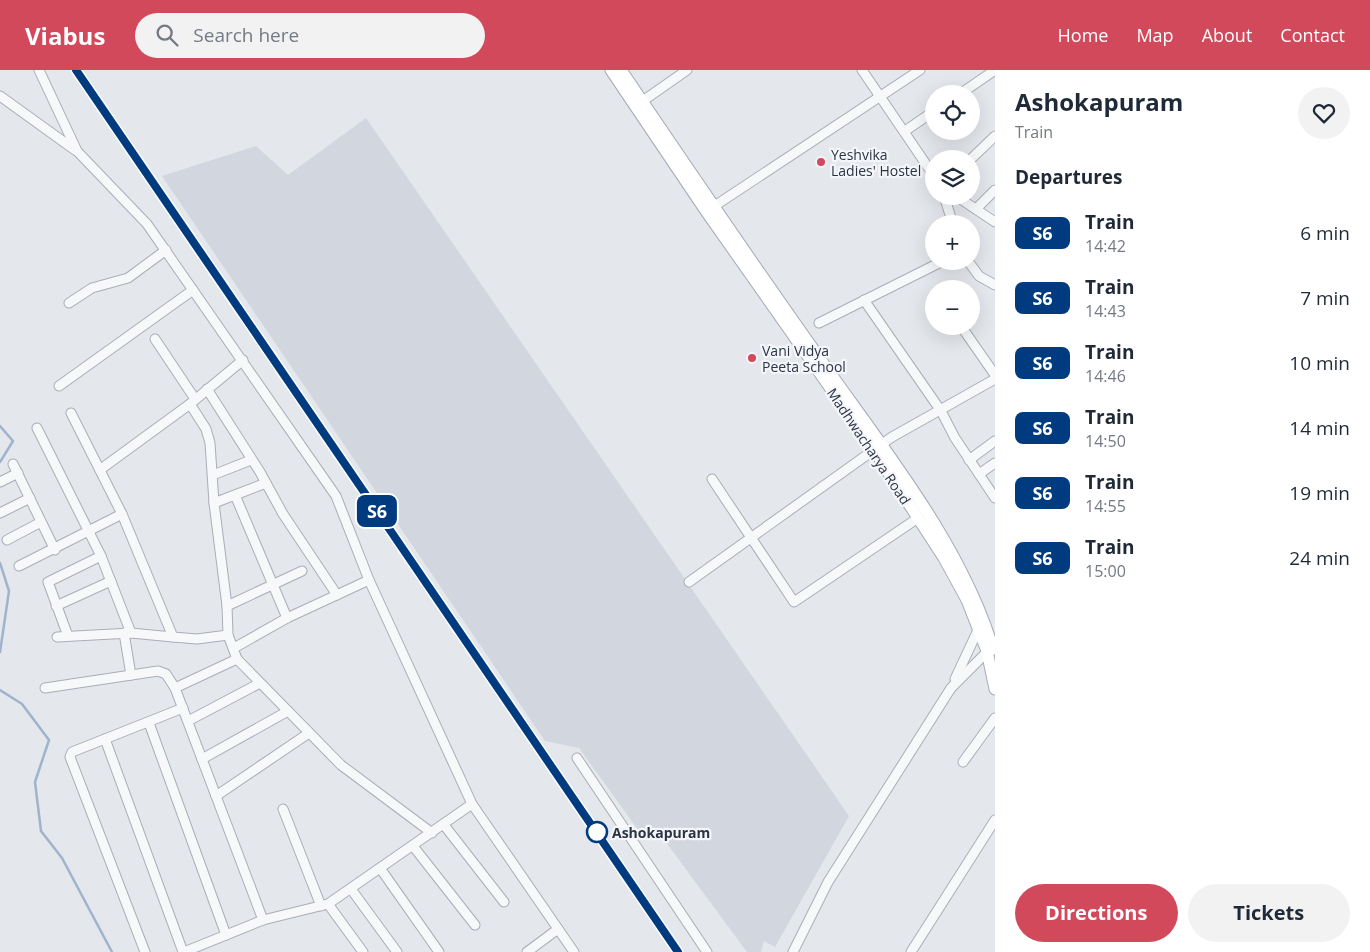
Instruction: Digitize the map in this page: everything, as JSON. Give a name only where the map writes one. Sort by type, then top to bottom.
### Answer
[{"type":"main road","name":"Madhwacharya Road","points":[[610,70],[639,104]]},
{"type":"main road","name":"Madhwacharya Road","points":[[621,70],[639,104],[710,209],[949,548],[984,618],[991,651],[994,683]]},
{"type":"main road","name":"Madhwacharya Road","points":[[877,447],[918,518],[955,576],[978,630],[991,651]]},
{"type":"street","points":[[39,70],[77,151]]},
{"type":"street","points":[[639,104],[687,70]]},
{"type":"street","points":[[862,70],[925,162]]},
{"type":"street","points":[[710,209],[920,70]]},
{"type":"street","points":[[973,85],[995,70]]},
{"type":"street","points":[[1,94],[77,151],[147,224],[336,496],[369,580],[472,804],[574,952]]},
{"type":"street","points":[[905,131],[925,117]]},
{"type":"street","points":[[980,150],[995,136]]},
{"type":"street","points":[[976,209],[995,190]]},
{"type":"street","points":[[970,205],[995,222]]},
{"type":"street","points":[[69,303],[92,288],[128,278],[166,250]]},
{"type":"street","points":[[820,323],[925,270]]},
{"type":"street","points":[[975,270],[979,276],[995,285]]},
{"type":"street","points":[[59,386],[193,290]]},
{"type":"street","points":[[864,300],[941,410],[969,460],[993,492]]},
{"type":"street","points":[[967,335],[995,375]]},
{"type":"street","points":[[155,339],[193,401],[206,429],[210,443],[214,503],[227,606],[228,635],[237,659],[341,765],[432,833]]},
{"type":"street","points":[[101,469],[193,401],[243,360]]},
{"type":"street","points":[[689,582],[877,447],[995,379]]},
{"type":"street","points":[[207,389],[266,483],[283,514],[337,595]]},
{"type":"street","points":[[71,413],[101,469],[122,514],[173,637]]},
{"type":"street","points":[[37,428],[101,556],[111,580],[127,633],[131,675]]},
{"type":"street","points":[[969,460],[995,441]]},
{"type":"street","points":[[213,475],[251,460]]},
{"type":"street","points":[[979,474],[995,463]]},
{"type":"street","points":[[0,482],[15,469],[54,550]]},
{"type":"street","points":[[712,479],[794,602],[918,518]]},
{"type":"street","points":[[214,503],[266,483]]},
{"type":"street","points":[[235,495],[287,618]]},
{"type":"street","points":[[0,513],[30,498]]},
{"type":"street","points":[[19,566],[122,514]]},
{"type":"street","points":[[7,540],[41,522]]},
{"type":"street","points":[[68,636],[48,582],[101,556]]},
{"type":"street","points":[[227,606],[302,571]]},
{"type":"street","points":[[56,606],[111,580]]},
{"type":"street","points":[[234,648],[287,618],[369,580]]},
{"type":"street","points":[[793,952],[828,882],[951,688],[978,630]]},
{"type":"street","points":[[57,637],[127,633],[197,639],[228,635]]},
{"type":"street","points":[[951,688],[991,651]]},
{"type":"street","points":[[175,688],[237,659]]},
{"type":"street","points":[[45,688],[163,671],[175,688],[263,920]]},
{"type":"street","points":[[188,721],[260,682]]},
{"type":"street","points":[[145,952],[70,757],[72,752],[183,708]]},
{"type":"street","points":[[202,759],[288,711]]},
{"type":"street","points":[[963,762],[995,718]]},
{"type":"street","points":[[149,723],[226,935]]},
{"type":"street","points":[[216,796],[309,733]]},
{"type":"street","points":[[105,739],[184,952],[263,920],[324,905],[444,825],[472,804]]},
{"type":"street","points":[[576,758],[707,952]]},
{"type":"street","points":[[283,809],[324,905],[363,952]]},
{"type":"street","points":[[911,952],[995,820]]},
{"type":"street","points":[[444,825],[504,902]]},
{"type":"street","points":[[413,846],[475,925]]},
{"type":"street","points":[[380,868],[439,952]]},
{"type":"street","points":[[350,889],[397,952]]},
{"type":"street","points":[[527,952],[558,929]]},
{"type":"shaded area","points":[[366,118],[849,816],[775,947],[764,941],[761,952],[747,952],[657,830],[644,838],[579,748],[545,741],[162,176],[256,146],[288,175]]},
{"type":"waterway","points":[[0,426],[13,441],[0,462]]},
{"type":"waterway","points":[[0,563],[9,591],[0,652]]},
{"type":"waterway","points":[[0,690],[22,704],[49,740],[35,782],[41,831],[62,858],[112,952]]},
{"type":"railway","points":[[76,70],[678,952]]},
{"type":"train","name":"S6","points":[[76,70],[678,952]]},
{"type":"place","name":"Yeshvika Ladies' Hostel","points":[[821,162]]},
{"type":"place","name":"Vani Vidya Peeta School","points":[[752,358]]},
{"type":"place","name":"Ashokapuram","points":[[597,832]]}]
